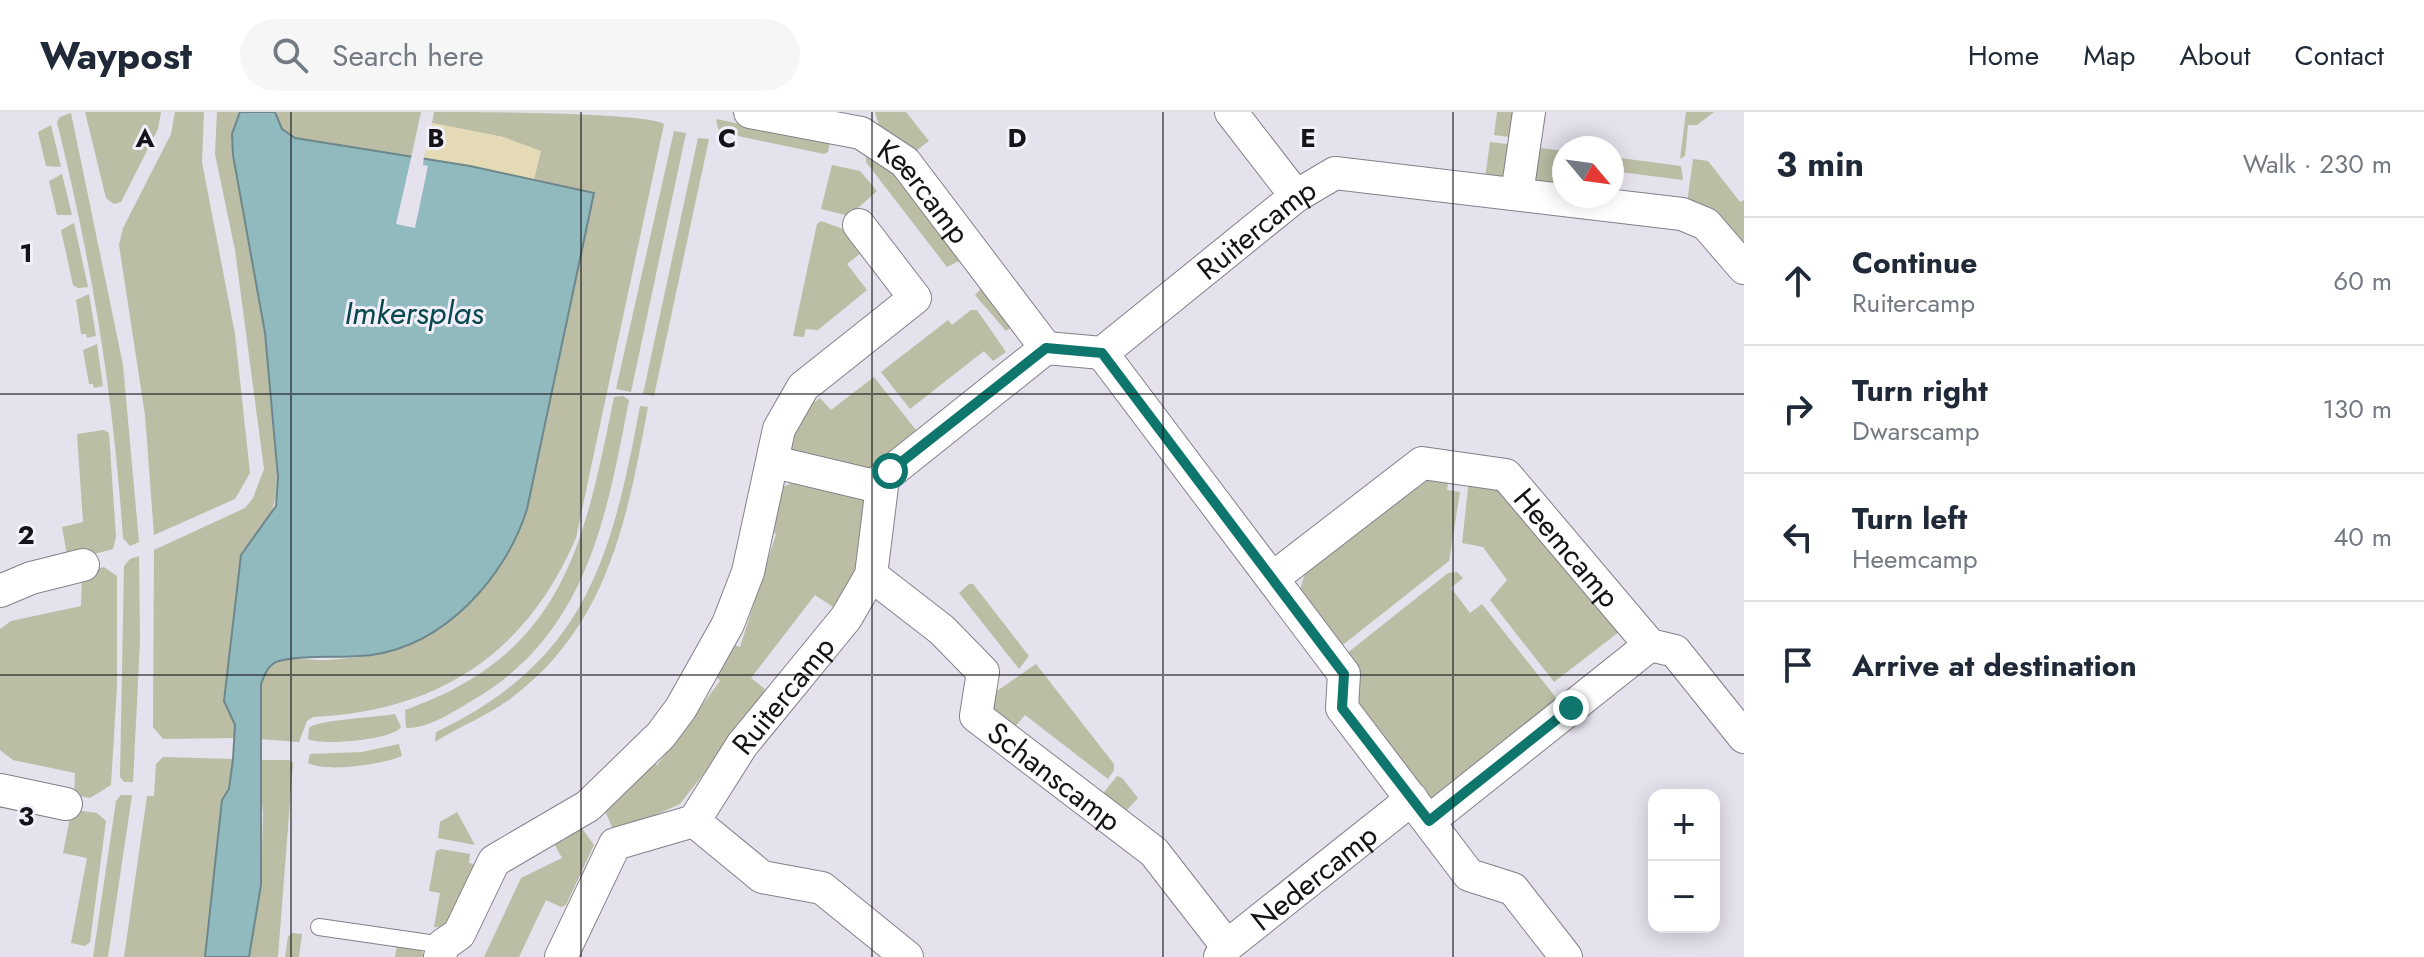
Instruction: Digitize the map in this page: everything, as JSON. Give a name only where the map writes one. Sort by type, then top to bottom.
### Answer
[{"type":"street","name":"Keercamp","points":[[750,112],[863,123],[905,162],[1046,348]]},
{"type":"street","points":[[1231,112],[1296,196]]},
{"type":"street","points":[[1517,194],[1529,112]]},
{"type":"street","name":"Ruitercamp","points":[[1102,353],[1296,196],[1335,173],[1682,214],[1706,224],[1744,268]]},
{"type":"street","points":[[442,951],[459,934],[494,861],[588,806],[661,735],[705,669],[728,624],[748,572],[779,429],[803,387],[915,298],[859,225]]},
{"type":"street","points":[[774,462],[879,487],[890,471],[1046,348],[1102,353],[1344,674],[1342,708],[1469,875],[1513,889],[1566,957]]},
{"type":"street","name":"Heemcamp","points":[[1273,578],[1422,463],[1506,475],[1650,645],[1675,651],[1744,737]]},
{"type":"street","name":"Ruitercamp","points":[[694,821],[742,745],[846,618],[871,575],[879,487]]},
{"type":"street","points":[[0,591],[31,578],[83,565]]},
{"type":"street","name":"Schanscamp","points":[[871,575],[942,630],[983,672],[976,716],[1154,852],[1224,952]]},
{"type":"street","points":[[1420,810],[1650,645]]},
{"type":"street","points":[[0,790],[66,804]]},
{"type":"street","points":[[588,806],[615,844]]},
{"type":"street","name":"Nedercamp","points":[[1224,952],[1420,810]]},
{"type":"street","points":[[561,957],[615,844],[694,821],[762,877],[822,888],[907,957]]},
{"type":"lane","points":[[319,927],[442,951]]},
{"type":"shaded area","points":[[85,112],[161,112],[158,129],[121,202],[114,204],[106,198]]},
{"type":"shaded area","points":[[175,112],[204,112],[202,162],[235,334],[250,473],[235,499],[154,535],[145,415],[119,245],[123,228],[171,134]]},
{"type":"shaded area","points":[[217,112],[240,112],[232,134],[272,393],[276,489],[224,700],[235,725],[234,738],[163,739],[153,727],[154,550],[245,508],[253,498],[264,469],[235,250],[215,154]]},
{"type":"shaded area","points":[[275,112],[421,112],[411,158],[295,138],[282,129]]},
{"type":"shaded area","points":[[434,112],[592,115],[664,124],[576,538],[556,579],[532,614],[504,644],[473,669],[438,688],[400,703],[313,717],[307,721],[299,742],[260,739],[261,682],[269,667],[288,659],[328,660],[378,654],[417,641],[439,629],[477,595],[493,575],[507,554],[527,509],[594,194],[534,179],[540,151],[503,137],[432,123]]},
{"type":"shaded area","points":[[875,112],[906,112],[929,141],[912,154],[880,129]]},
{"type":"shaded area","points":[[1497,112],[1519,112],[1516,138],[1494,135]]},
{"type":"shaded area","points":[[1686,112],[1714,112],[1697,125],[1688,125],[1685,156],[1680,159]]},
{"type":"shaded area","points":[[71,113],[123,365],[139,542],[130,546],[123,538],[99,328],[81,227],[57,122],[60,117]]},
{"type":"shaded area","points":[[716,119],[830,143],[828,152],[824,154],[719,132]]},
{"type":"shaded area","points":[[51,125],[61,167],[46,166],[38,132]]},
{"type":"shaded area","points":[[674,131],[686,133],[631,392],[616,389]]},
{"type":"shaded area","points":[[698,138],[709,139],[654,396],[643,394]]},
{"type":"shaded area","points":[[1490,142],[1515,145],[1505,176],[1485,178]]},
{"type":"shaded area","points":[[1534,147],[1552,149],[1552,185],[1535,179]]},
{"type":"shaded area","points":[[867,151],[879,155],[963,259],[947,267],[866,162]]},
{"type":"shaded area","points":[[1624,159],[1681,166],[1683,180],[1624,173]]},
{"type":"shaded area","points":[[1693,159],[1708,161],[1740,202],[1744,200],[1744,250],[1687,203]]},
{"type":"shaded area","points":[[832,165],[860,171],[877,191],[849,216],[821,209]]},
{"type":"shaded area","points":[[62,174],[72,215],[57,215],[49,181]]},
{"type":"shaded area","points":[[821,221],[846,230],[861,253],[847,264],[867,290],[818,330],[806,329],[804,337],[793,336],[817,224]]},
{"type":"shaded area","points":[[74,223],[88,287],[73,285],[61,230]]},
{"type":"shaded area","points":[[982,288],[1014,325],[1006,331],[975,295]]},
{"type":"shaded area","points":[[89,294],[96,336],[87,338],[86,334],[81,334],[76,300]]},
{"type":"shaded area","points":[[971,310],[977,310],[1006,352],[993,361],[984,351],[910,409],[881,372],[948,320],[952,325]]},
{"type":"shaded area","points":[[97,344],[103,386],[94,388],[93,384],[89,384],[83,350]]},
{"type":"shaded area","points":[[874,377],[916,430],[869,469],[791,450],[788,442],[810,395],[815,402],[820,398],[831,410]]},
{"type":"shaded area","points":[[623,396],[629,400],[611,489],[584,572],[565,610],[540,645],[508,676],[447,716],[422,726],[406,728],[405,710],[458,687],[501,658],[533,625],[558,588],[577,546],[591,500],[614,397]]},
{"type":"shaded area","points":[[640,406],[648,407],[631,490],[608,568],[591,604],[570,638],[543,670],[501,705],[435,742],[436,732],[487,704],[527,672],[559,637],[584,599],[603,557],[617,511]]},
{"type":"shaded area","points":[[104,430],[109,433],[116,537],[113,549],[68,561],[62,527],[83,522],[77,434]]},
{"type":"shaded area","points":[[1435,475],[1449,476],[1447,490],[1460,492],[1449,561],[1340,647],[1299,594],[1306,569]]},
{"type":"shaded area","points":[[1469,479],[1495,482],[1619,632],[1554,682],[1490,600],[1507,580],[1483,547],[1462,543]]},
{"type":"shaded area","points":[[797,481],[864,496],[855,578],[833,607],[815,595],[751,678],[765,689],[765,695],[680,804],[619,831],[613,829],[604,809],[652,762],[657,765],[720,681],[716,676],[731,644],[740,647],[776,534],[770,530],[782,487]]},
{"type":"shaded area","points":[[139,556],[140,641],[133,782],[124,782],[120,777],[124,566],[130,559]]},
{"type":"shaded area","points":[[104,567],[117,576],[117,686],[111,785],[90,798],[74,795],[75,773],[13,760],[0,750],[0,629],[11,621],[81,606],[82,572]]},
{"type":"shaded area","points":[[1457,572],[1463,578],[1451,588],[1470,613],[1482,604],[1561,704],[1442,796],[1428,798],[1360,715],[1358,671],[1346,654],[1448,573]]},
{"type":"shaded area","points":[[973,584],[1029,656],[1019,669],[959,593]]},
{"type":"shaded area","points":[[1036,664],[1114,764],[1108,779],[1025,715],[1012,730],[993,719],[991,698],[994,693]]},
{"type":"shaded area","points":[[395,714],[401,727],[385,735],[341,742],[308,739],[309,728],[314,725]]},
{"type":"shaded area","points":[[399,744],[402,756],[382,762],[341,767],[308,763],[310,754],[362,752]]},
{"type":"shaded area","points":[[163,757],[233,759],[229,789],[222,800],[205,957],[124,957],[147,796],[154,796],[156,764]]},
{"type":"shaded area","points":[[259,760],[289,760],[293,763],[278,957],[249,957],[261,885],[263,814]]},
{"type":"shaded area","points":[[1117,776],[1138,798],[1124,813],[1097,801]]},
{"type":"shaded area","points":[[121,795],[132,795],[108,957],[93,957],[116,801]]},
{"type":"shaded area","points":[[76,810],[97,813],[106,821],[90,942],[85,946],[71,943],[87,858],[63,853],[71,813]]},
{"type":"shaded area","points":[[457,812],[475,845],[438,838],[440,822]]},
{"type":"shaded area","points":[[581,827],[594,845],[566,905],[561,907],[546,900],[519,957],[484,957],[521,878],[562,858],[551,838]]},
{"type":"shaded area","points":[[441,849],[470,854],[469,863],[478,865],[445,928],[434,927],[440,893],[429,891],[436,851]]},
{"type":"shaded area","points":[[292,933],[302,934],[299,957],[285,957],[288,937]]},
{"type":"shaded area","points":[[397,946],[420,950],[427,957],[395,957]]},
{"type":"sand","points":[[432,123],[503,137],[541,151],[534,179],[423,160]]},
{"type":"water","name":"Imkersplas","points":[[240,112],[275,112],[282,129],[295,138],[470,166],[594,193],[527,509],[517,534],[504,559],[469,604],[424,638],[398,649],[371,655],[289,659],[275,662],[270,667],[261,684],[261,885],[249,957],[205,957],[222,800],[229,789],[233,759],[235,725],[224,701],[241,555],[276,506],[278,477],[265,333],[233,155],[232,134]]},
{"type":"pier","points":[[412,154],[424,156],[423,165],[428,166],[415,228],[396,224]]},
{"type":"route","points":[[890,471],[1046,348],[1102,353],[1344,674],[1342,708],[1429,821],[1571,708]]}]
